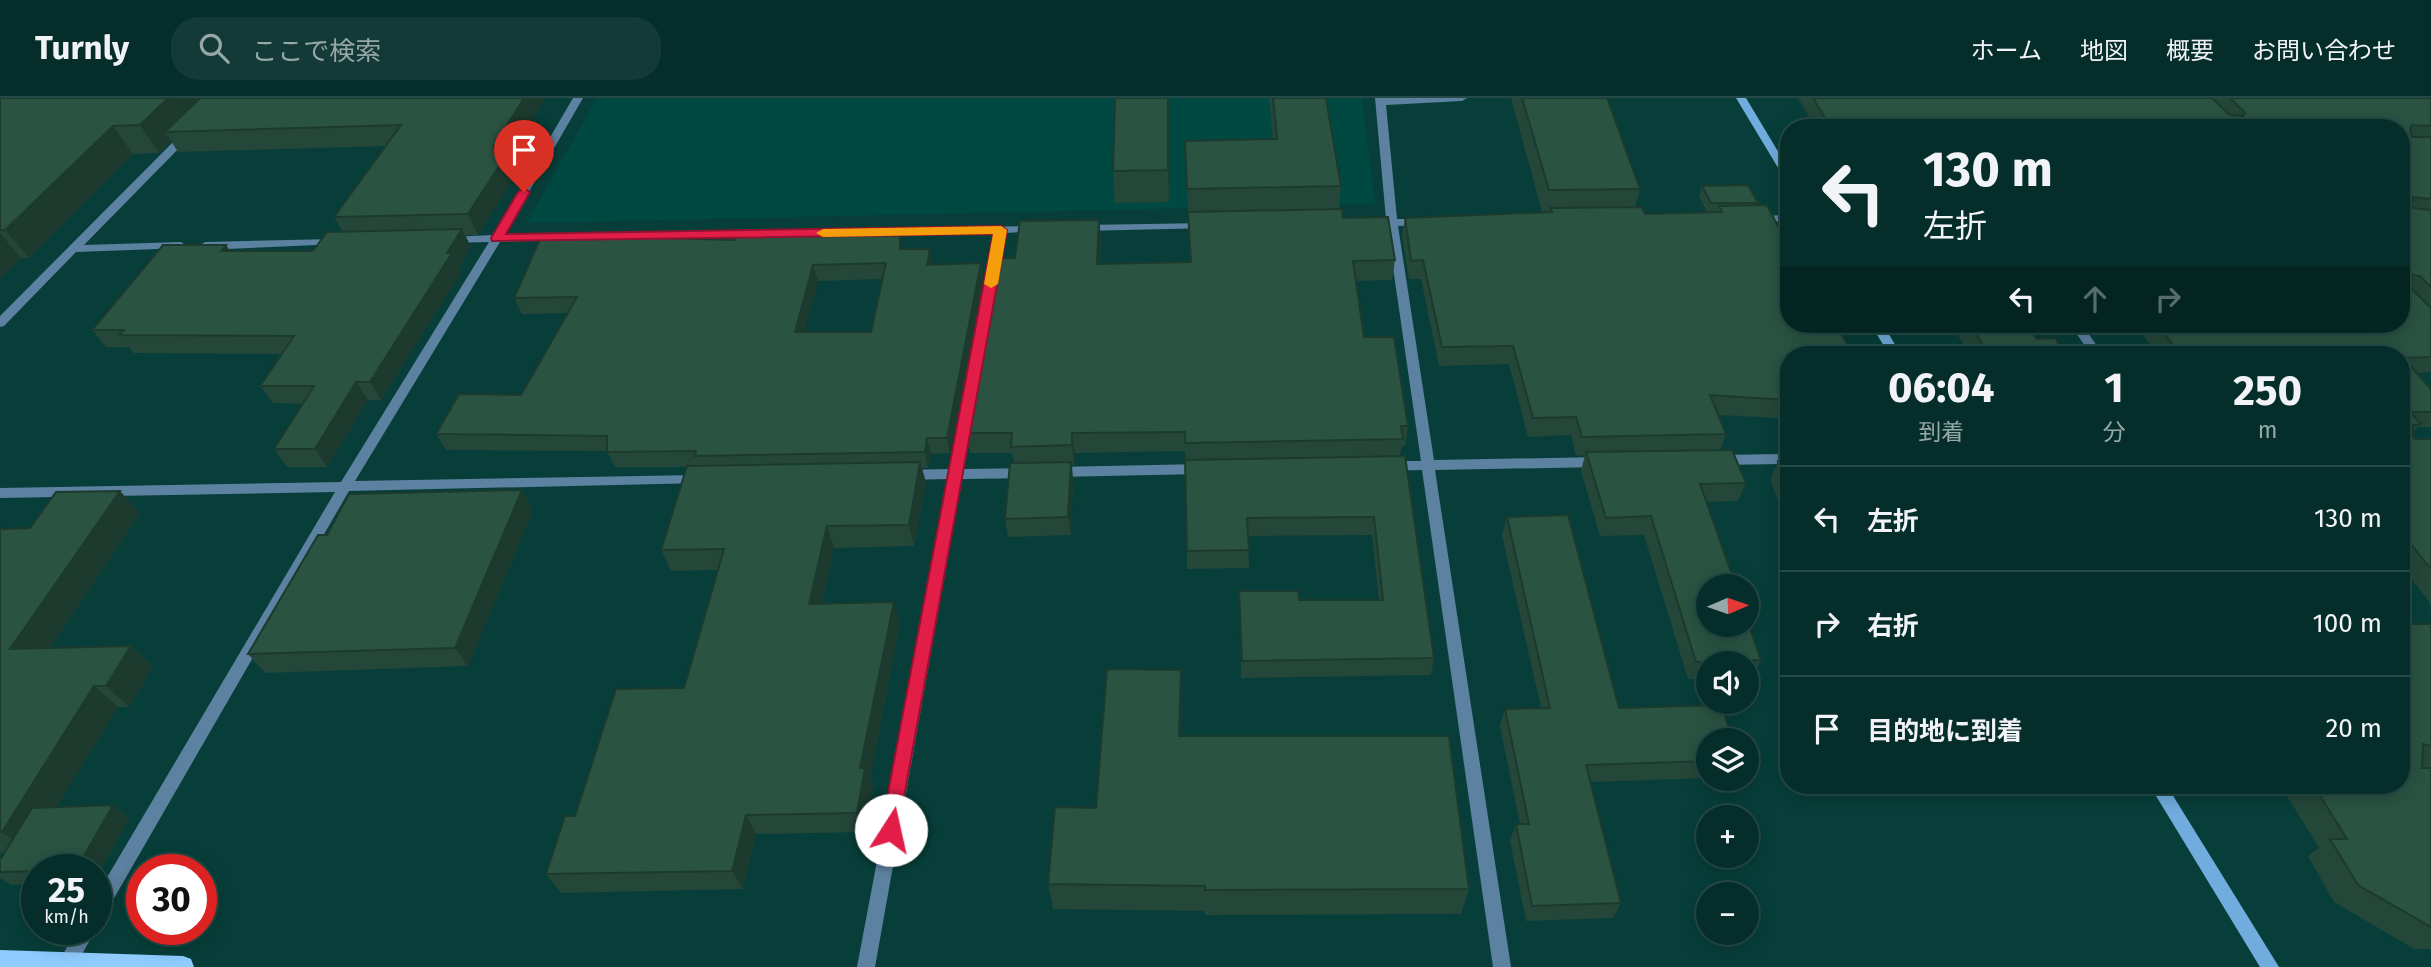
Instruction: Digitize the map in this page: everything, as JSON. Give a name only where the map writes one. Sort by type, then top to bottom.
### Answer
[{"type":"main road","points":[[0,961],[183,967]]},
{"type":"street","points":[[112,886],[345,487],[497,238],[578,98]]},
{"type":"street","points":[[1462,98],[1380,100],[1392,222],[1502,967]]},
{"type":"street","points":[[1741,98],[1780,163]]},
{"type":"street","points":[[0,323],[195,126]]},
{"type":"street","points":[[1747,219],[1780,218]]},
{"type":"street","points":[[1364,223],[1433,222]]},
{"type":"street","points":[[1070,228],[1224,225]]},
{"type":"street","points":[[777,233],[1043,229]]},
{"type":"street","points":[[866,967],[1001,230]]},
{"type":"street","points":[[595,237],[763,234]]},
{"type":"street","points":[[442,240],[567,237]]},
{"type":"street","points":[[74,249],[347,242]]},
{"type":"street","points":[[1705,460],[1780,458]]},
{"type":"street","points":[[1373,466],[1622,461]]},
{"type":"street","points":[[887,476],[1220,469]]},
{"type":"street","points":[[0,493],[706,480]]},
{"type":"street","points":[[2163,794],[2270,967]]},
{"type":"street","points":[[66,965],[78,945]]},
{"type":"shaded area","points":[[597,98],[1362,98],[1375,204],[527,223]]},
{"type":"building","points":[[0,98],[168,98],[140,125],[113,126],[5,230],[0,230]]},
{"type":"building","points":[[200,98],[524,98],[494,146],[512,146],[468,214],[334,217],[401,125],[165,132]]},
{"type":"building","points":[[1115,98],[1168,98],[1168,170],[1113,171]]},
{"type":"building","points":[[1273,98],[1326,98],[1341,186],[1187,189],[1185,141],[1277,139]]},
{"type":"building","points":[[1522,98],[1607,98],[1640,189],[1549,190]]},
{"type":"building","points":[[1813,98],[2212,98],[2230,115],[2243,116],[2245,113],[2230,98],[2431,98],[2431,126],[2412,125],[2410,128],[2410,119],[1826,119]]},
{"type":"building","points":[[2410,128],[2412,137],[2431,137],[2431,199],[2413,197],[2411,206],[2431,210],[2431,287],[2420,276],[2412,275],[2411,288],[2431,308],[2431,357],[2410,358],[2410,346],[2174,346],[2164,333],[2410,333]]},
{"type":"building","points":[[1748,185],[1758,203],[1711,203],[1702,186]]},
{"type":"building","points":[[1767,205],[1780,230],[1780,333],[1841,333],[1848,346],[1780,346],[1780,400],[1710,395],[1726,434],[1582,437],[1576,417],[1533,418],[1513,346],[1442,347],[1423,260],[1411,261],[1405,218],[1552,212],[1550,208],[1642,207],[1645,214],[1722,212],[1719,206]]},
{"type":"building","points":[[1342,209],[1343,218],[1388,217],[1395,260],[1353,261],[1364,337],[1394,337],[1408,426],[1401,426],[1403,439],[1185,443],[1185,432],[1072,433],[1072,445],[1011,447],[1012,433],[966,433],[998,258],[1015,258],[1020,221],[1099,220],[1097,264],[1191,262],[1188,212]]},
{"type":"building","points":[[462,229],[447,253],[452,253],[370,382],[356,382],[315,449],[274,449],[314,386],[260,386],[294,336],[120,335],[124,330],[92,330],[163,245],[226,245],[221,251],[313,251],[327,232]]},
{"type":"building","points":[[831,229],[875,229],[873,235],[900,236],[900,249],[930,249],[927,265],[981,263],[947,438],[927,438],[925,452],[694,456],[696,451],[607,452],[607,436],[436,434],[459,394],[521,395],[577,297],[514,298],[541,237],[629,235],[628,237],[734,240],[738,230],[830,234]],"holes":[[[886,263],[871,332],[795,332],[813,265]]]},
{"type":"building","points":[[1975,333],[2033,333],[2037,339],[2055,338],[2061,346],[1984,346]]},
{"type":"building","points":[[2410,366],[2431,389],[2431,412],[2410,412]]},
{"type":"building","points":[[2410,412],[2421,424],[2413,425],[2413,437],[2431,439],[2431,569],[2410,543]]},
{"type":"building","points":[[1732,450],[1746,483],[1700,484],[1732,574],[1696,574],[1696,637],[1753,637],[1758,651],[1696,651],[1696,662],[1651,516],[1606,518],[1586,452]]},
{"type":"building","points":[[1405,456],[1434,658],[1242,661],[1239,591],[1298,591],[1299,600],[1383,600],[1374,517],[1247,518],[1249,550],[1187,551],[1185,460]]},
{"type":"building","points":[[920,462],[909,525],[827,526],[809,604],[894,602],[860,768],[865,768],[857,813],[746,815],[732,871],[546,874],[565,816],[575,816],[616,689],[684,688],[724,549],[661,550],[687,466]]},
{"type":"building","points":[[1071,462],[1068,517],[1005,519],[1010,463]]},
{"type":"building","points":[[522,490],[455,648],[248,654],[318,535],[327,535],[349,494]]},
{"type":"building","points":[[120,491],[10,649],[131,646],[106,686],[94,686],[0,832],[0,529],[30,528],[56,492]]},
{"type":"building","points":[[1568,515],[1619,708],[1696,706],[1696,714],[1724,714],[1729,728],[1696,728],[1696,761],[1586,765],[1621,903],[1532,906],[1516,824],[1529,824],[1505,709],[1550,708],[1507,517]]},
{"type":"building","points":[[2410,624],[2431,624],[2431,746],[2423,744],[2422,768],[2431,768],[2431,927],[2358,885],[2330,839],[2347,839],[2319,794],[2410,794]]},
{"type":"building","points":[[1107,669],[1181,670],[1179,736],[1449,736],[1469,889],[1205,890],[1205,886],[1048,884],[1055,807],[1096,808]]},
{"type":"building","points":[[113,805],[85,854],[21,854],[21,871],[0,872],[0,860],[32,808]]},
{"type":"slow traffic","points":[[823,233],[1001,230],[991,284]]},
{"type":"route","points":[[524,192],[497,238],[1001,230],[891,830]]}]
